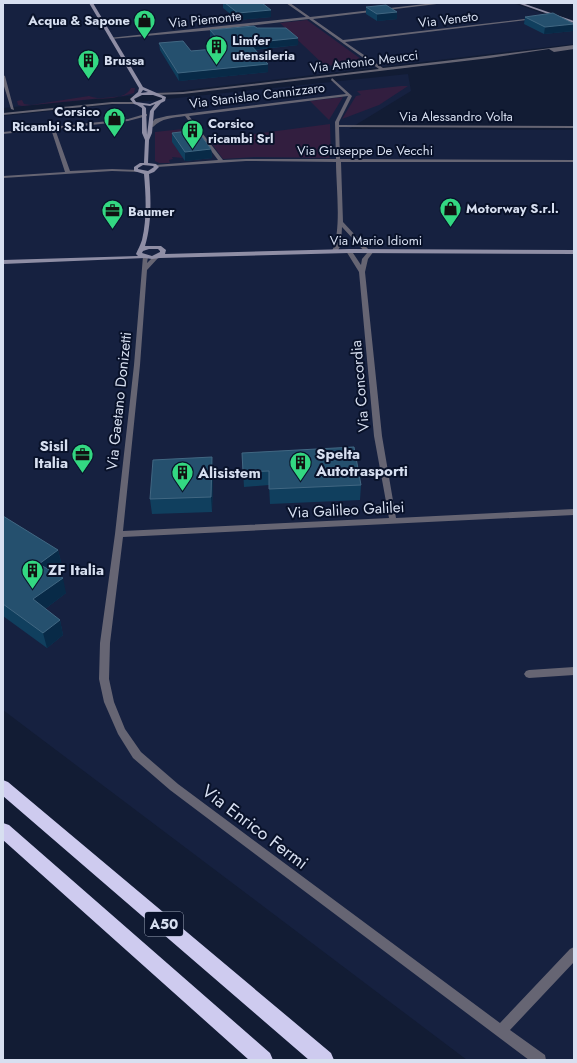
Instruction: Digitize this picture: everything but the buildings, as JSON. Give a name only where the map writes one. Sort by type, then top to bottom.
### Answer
[{"type":"highway","name":"A50","points":[[3,787],[324,1060]]},
{"type":"highway","name":"A50","points":[[3,830],[263,1060]]},
{"type":"street","points":[[91,3],[141,88],[164,97],[164,100],[154,107],[151,115],[150,133],[147,140],[146,164]]},
{"type":"street","points":[[288,3],[383,70]]},
{"type":"street","name":"Via Piemonte","points":[[111,38],[443,3]]},
{"type":"street","points":[[519,3],[574,22]]},
{"type":"street","points":[[547,17],[557,16]]},
{"type":"street","name":"Via Veneto","points":[[342,41],[539,18]]},
{"type":"street","name":"Via Antonio Meucci","points":[[155,94],[183,93],[574,47]]},
{"type":"street","name":"Via Antonio Meucci","points":[[164,100],[185,96],[553,49]]},
{"type":"street","points":[[3,76],[13,109]]},
{"type":"street","points":[[332,78],[349,95],[337,122],[340,222],[338,245],[335,251]]},
{"type":"street","points":[[141,88],[140,92],[132,100],[144,108],[144,133],[147,140]]},
{"type":"street","points":[[3,110],[155,94]]},
{"type":"street","name":"Via Stanislao Cannizzaro","points":[[150,126],[157,120],[167,117],[349,95]]},
{"type":"street","points":[[3,114],[112,103],[159,103]]},
{"type":"street","points":[[3,133],[128,120],[145,115]]},
{"type":"street","name":"Via Stanislao Cannizzaro","points":[[151,115],[167,117]]},
{"type":"street","points":[[186,115],[222,162]]},
{"type":"street","points":[[128,120],[144,123]]},
{"type":"street","name":"Via Alessandro Volta","points":[[337,126],[574,127]]},
{"type":"street","points":[[53,128],[68,172]]},
{"type":"street","name":"Via Giuseppe De Vecchi","points":[[157,166],[246,160],[574,161]]},
{"type":"street","points":[[3,177],[112,170],[146,172],[154,171],[157,166],[146,164],[112,170]]},
{"type":"street","points":[[138,165],[135,168],[139,171]]},
{"type":"street","points":[[144,257],[139,254],[146,239],[146,172]]},
{"type":"street","points":[[340,222],[369,251],[365,259],[362,272]]},
{"type":"street","points":[[145,269],[160,255],[162,248],[146,239]]},
{"type":"street","points":[[121,257],[156,246]]},
{"type":"street","name":"Via Mario Idiomi","points":[[144,257],[160,255],[335,251],[574,252]]},
{"type":"street","name":"Via Concordia","points":[[349,251],[362,272],[378,436],[393,521]]},
{"type":"street","points":[[3,262],[144,257]]},
{"type":"street","name":"Via Gaetano Donizetti","points":[[119,534],[137,366],[145,269],[144,257]]},
{"type":"street","name":"Via Galileo Galilei","points":[[119,534],[574,512]]},
{"type":"street","name":"Via Enrico Fermi","points":[[119,534],[105,643],[104,679],[109,702],[121,731],[137,755],[174,787],[540,1060]]},
{"type":"street","points":[[528,674],[574,671]]},
{"type":"street","points":[[501,1031],[574,953]]},
{"type":"shaded area","points":[[3,3],[513,3],[574,25],[574,44],[169,92],[3,108]]},
{"type":"shaded area","points":[[307,20],[365,62],[325,66],[280,23]]},
{"type":"shaded area","points":[[408,74],[411,91],[349,129],[574,130],[574,1060],[467,1060],[3,710],[3,116]]},
{"type":"shaded area","points":[[408,86],[379,105],[342,119],[356,96],[361,95],[357,91]]},
{"type":"shaded area","points":[[131,88],[135,88],[134,93],[120,96],[124,95]]},
{"type":"shaded area","points":[[89,96],[101,98],[22,106],[18,105],[17,101],[22,100],[24,104],[31,105]]},
{"type":"shaded area","points":[[120,96],[112,98],[101,98]]},
{"type":"shaded area","points":[[343,97],[329,120],[310,101]]},
{"type":"shaded area","points":[[330,124],[331,157],[328,158],[255,157],[223,159],[209,140]]},
{"type":"shaded area","points":[[192,128],[199,138],[172,141],[183,158],[172,157],[173,159],[169,160],[170,163],[159,163],[155,161],[155,132]]},
{"type":"place","name":"Acqua & Sapone","points":[[145,40]]},
{"type":"place","name":"Limfer utensileria","points":[[217,66]]},
{"type":"place","name":"Brussa","points":[[88,80]]},
{"type":"place","name":"Corsico Ricambi S.R.L.","points":[[115,138]]},
{"type":"place","name":"Corsico ricambi Srl","points":[[192,150]]},
{"type":"place","name":"Motorway S.r.l.","points":[[451,228]]},
{"type":"place","name":"Baumer","points":[[112,230]]},
{"type":"place","name":"Sisil Italia","points":[[83,474]]},
{"type":"place","name":"Spelta Autotrasporti","points":[[300,482]]},
{"type":"place","name":"Alisistem","points":[[183,492]]},
{"type":"place","name":"ZF Italia","points":[[32,590]]}]
